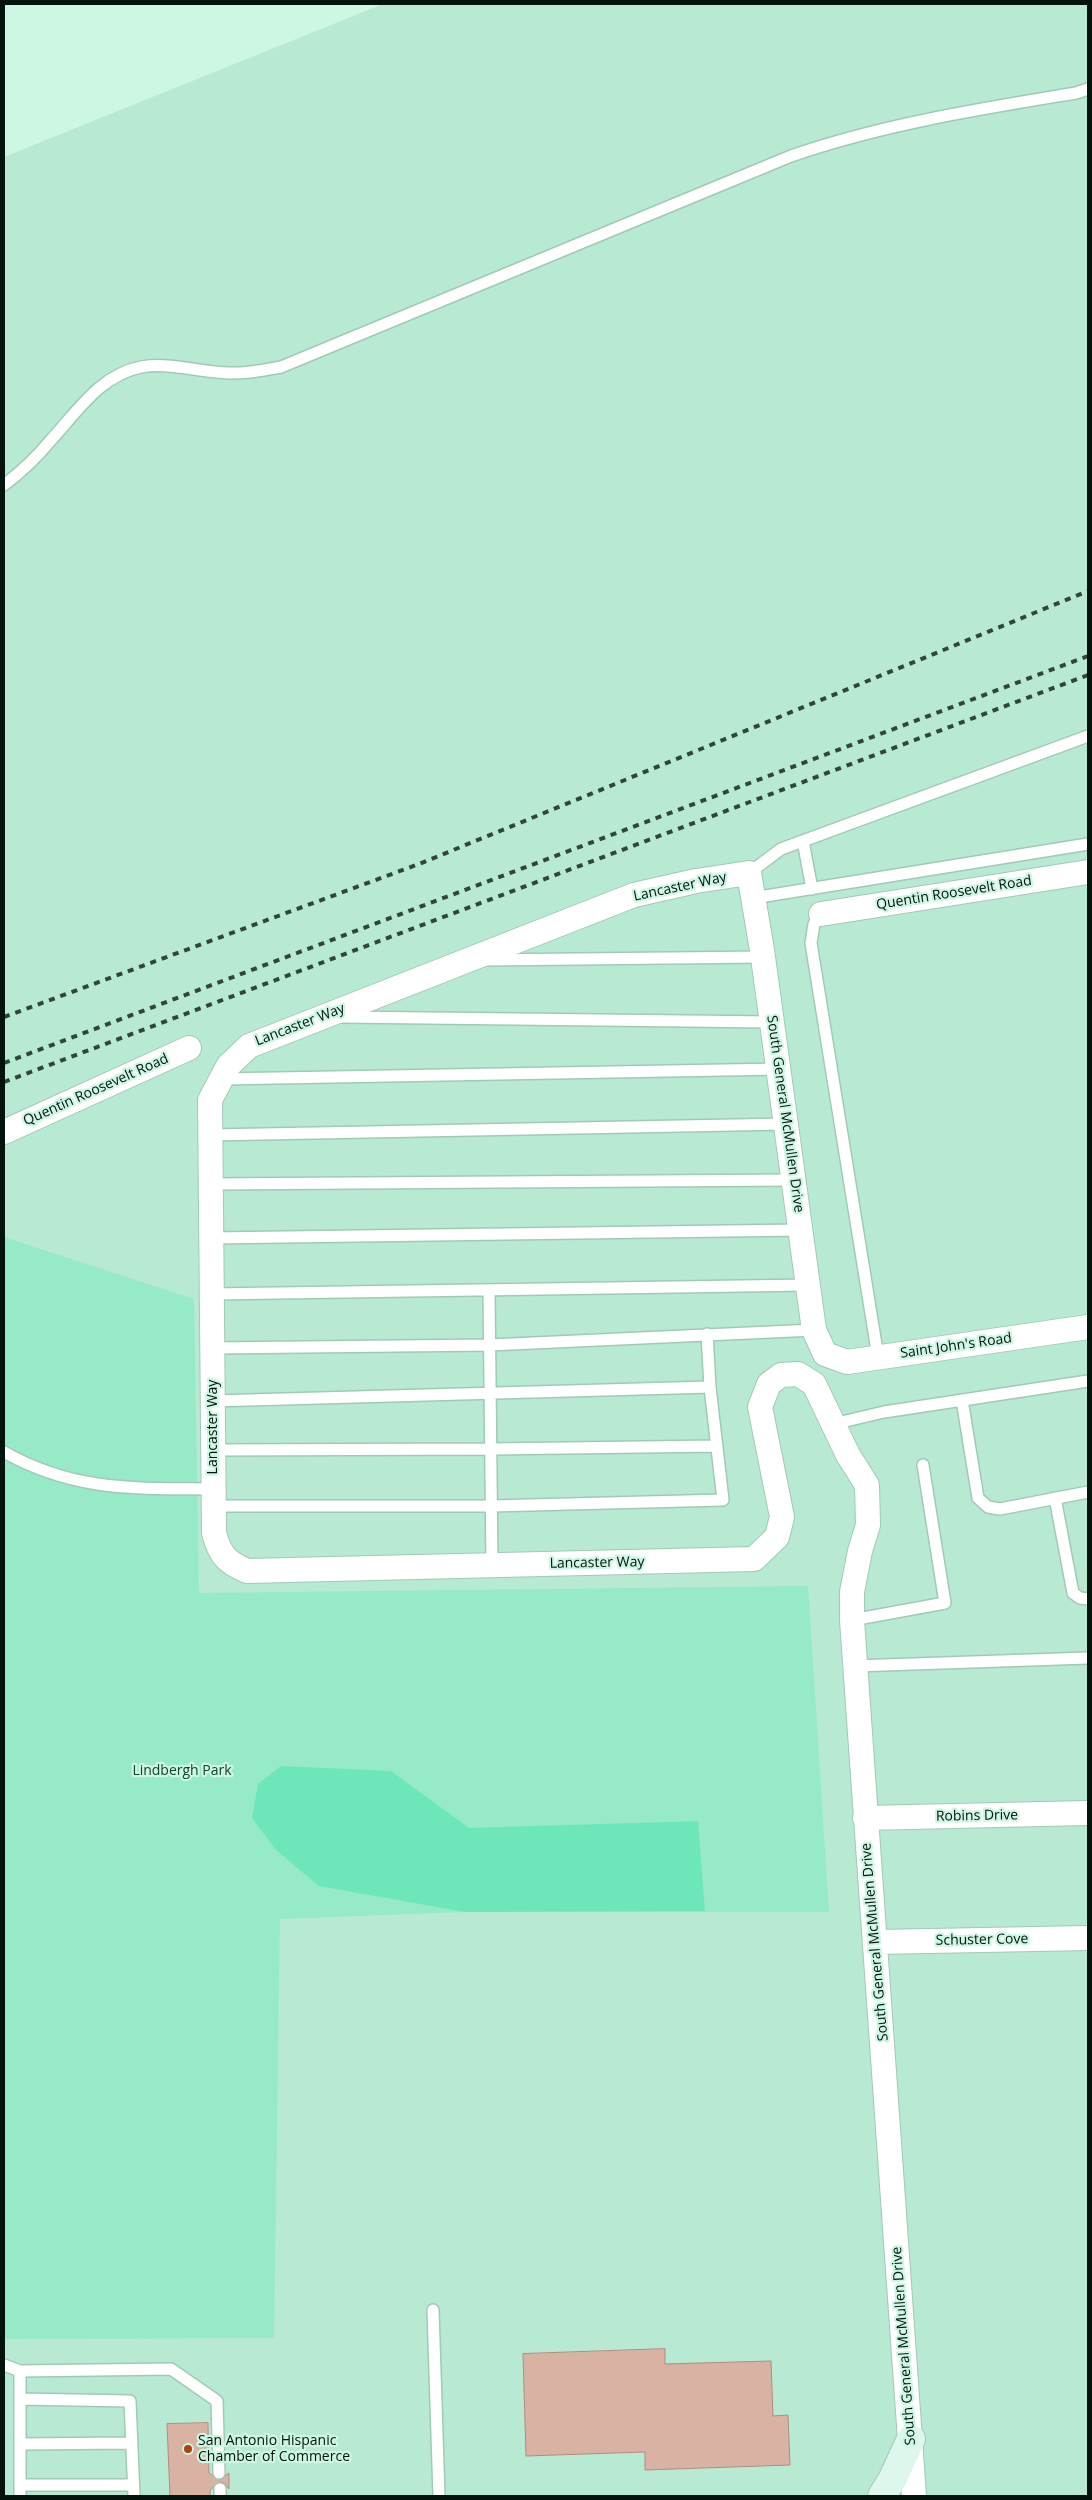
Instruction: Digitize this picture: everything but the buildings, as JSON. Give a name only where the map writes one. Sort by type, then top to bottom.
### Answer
[{"type":"main road","points":[[882,2496],[894,2478],[911,2439]]},
{"type":"street","name":"Quentin Roosevelt Road","points":[[821,914],[1088,872]]},
{"type":"street","name":"South General McMullen Drive","points":[[749,873],[779,1069],[814,1330],[825,1354]]},
{"type":"street","name":"Lancaster Way","points":[[749,873],[696,881],[634,895],[249,1046],[228,1066],[210,1100],[214,1533],[219,1552],[234,1566],[247,1571],[754,1559],[777,1537],[782,1517],[760,1407],[769,1384],[781,1375],[798,1374],[814,1384],[823,1400]]},
{"type":"street","name":"Quentin Roosevelt Road","points":[[4,1132],[189,1048]]},
{"type":"street","name":"Saint John's Road","points":[[825,1354],[847,1362],[1088,1327]]},
{"type":"street","name":"South General McMullen Drive","points":[[823,1400],[848,1454],[867,1486],[868,1525],[860,1551],[852,1592],[852,1620],[914,2496]]},
{"type":"street","name":"Robins Drive","points":[[865,1818],[1088,1814]]},
{"type":"street","name":"Schuster Cove","points":[[876,1942],[1088,1938]]},
{"type":"lane","points":[[4,485],[51,440],[93,391],[117,377],[140,367],[159,366],[227,373],[247,373],[281,367],[791,156],[836,140],[936,117],[1076,93],[1088,88]]},
{"type":"lane","points":[[749,873],[781,849],[1088,736]]},
{"type":"lane","points":[[803,841],[812,889]]},
{"type":"lane","points":[[753,898],[1088,844]]},
{"type":"lane","points":[[821,914],[814,924],[811,943],[878,1357]]},
{"type":"lane","points":[[467,960],[763,958]]},
{"type":"lane","points":[[323,1016],[772,1022]]},
{"type":"lane","points":[[221,1079],[779,1069]]},
{"type":"lane","points":[[211,1135],[786,1124]]},
{"type":"lane","points":[[211,1184],[794,1180]]},
{"type":"lane","points":[[211,1238],[801,1230]]},
{"type":"lane","points":[[212,1294],[808,1285]]},
{"type":"lane","points":[[489,1290],[492,1565]]},
{"type":"lane","points":[[212,1348],[490,1345],[814,1330]]},
{"type":"lane","points":[[4,1452],[69,1480],[213,1497],[492,1506],[723,1500],[710,1387],[707,1334]]},
{"type":"lane","points":[[833,1424],[884,1412],[1088,1380]]},
{"type":"lane","points":[[213,1400],[710,1387]]},
{"type":"lane","points":[[962,1400],[978,1498],[988,1507],[1000,1509],[1088,1492]]},
{"type":"lane","points":[[213,1450],[717,1446]]},
{"type":"lane","points":[[852,1620],[945,1603],[923,1465]]},
{"type":"lane","points":[[1055,1498],[1073,1593],[1080,1598],[1088,1599]]},
{"type":"lane","points":[[855,1666],[1088,1658]]},
{"type":"lane","points":[[433,2310],[439,2496]]},
{"type":"lane","points":[[4,2365],[20,2371],[171,2370],[217,2400],[220,2473]]},
{"type":"lane","points":[[20,2371],[20,2399],[20,2491],[134,2491],[130,2401],[20,2399]]},
{"type":"lane","points":[[20,2444],[132,2443]]},
{"type":"shaded area","points":[[383,4],[1088,4],[1088,2496],[4,2496],[4,157]]},
{"type":"shaded area","points":[[281,1766],[391,1771],[469,1828],[698,1821],[705,1911],[465,1912],[319,1886],[276,1850],[252,1818],[258,1784]]},
{"type":"green space","name":"Lindbergh Park","points":[[4,1237],[194,1299],[199,1593],[808,1586],[829,1912],[465,1912],[280,1919],[274,2338],[4,2339]]},
{"type":"railway","points":[[4,1017],[419,864],[1088,591]]},
{"type":"railway","points":[[4,1063],[1088,656]]},
{"type":"railway","points":[[4,1082],[1088,675]]},
{"type":"place","name":"San Antonio Hispanic Chamber of Commerce","points":[[188,2449]]}]
